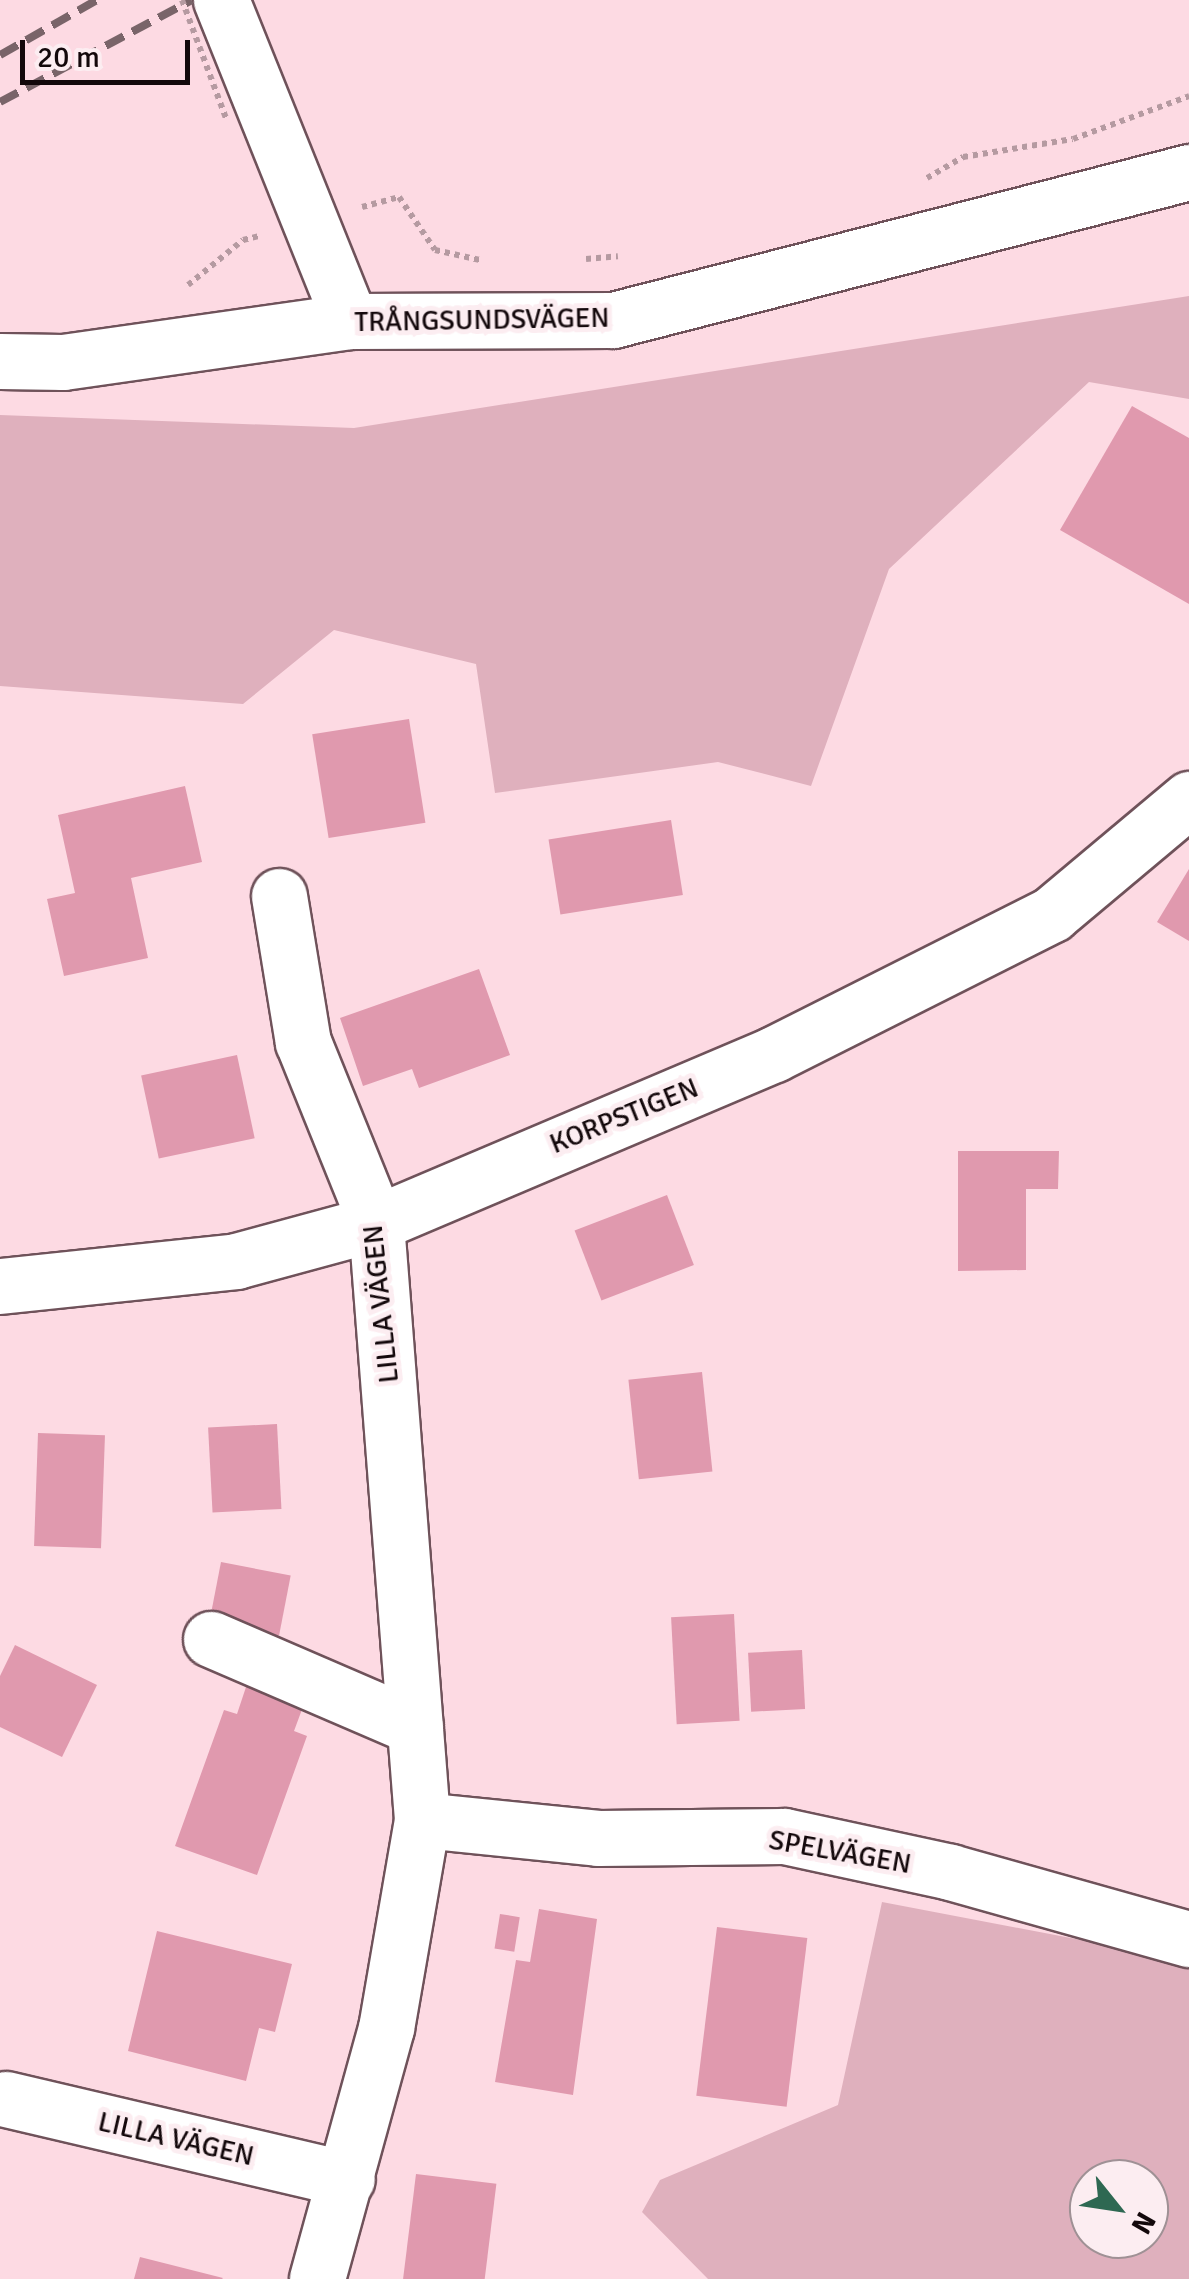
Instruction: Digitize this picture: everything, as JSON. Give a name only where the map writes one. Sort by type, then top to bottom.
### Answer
[{"type":"street","points":[[221,0],[244,112],[310,222],[350,321]]},
{"type":"street","name":"TRÅNGSUNDSVÄGEN","points":[[0,361],[63,362],[350,321],[613,320],[1189,172]]},
{"type":"street","name":"KORPSTIGEN","points":[[0,1286],[236,1261],[376,1223],[774,1054],[1035,923],[1189,799]]},
{"type":"street","name":"LILLA VÄGEN","points":[[279,896],[303,1042],[376,1223],[422,1820],[386,2028],[317,2279]]},
{"type":"street","points":[[211,1640],[416,1727]]},
{"type":"street","name":"SPELVÄGEN","points":[[422,1820],[598,1838],[784,1836],[950,1872],[1189,1939]]},
{"type":"street","name":"LILLA VÄGEN","points":[[6,2099],[347,2180]]},
{"type":"path","points":[[182,0],[244,112]]},
{"type":"path","points":[[918,184],[963,157],[1073,139],[1161,112],[1189,96]]},
{"type":"path","points":[[243,240],[399,197],[436,250],[492,263]]},
{"type":"path","points":[[570,261],[630,255]]},
{"type":"shaded area","points":[[1189,296],[1189,399],[1089,382],[889,569],[811,786],[718,762],[495,793],[476,664],[334,630],[243,704],[0,686],[0,415],[354,428]]},
{"type":"shaded area","points":[[882,1902],[1170,1957],[1189,1966],[1189,2279],[708,2279],[642,2212],[660,2180],[838,2105]]},
{"type":"building","points":[[1132,406],[1189,438],[1189,604],[1060,530]]},
{"type":"building","points":[[409,719],[425,823],[329,838],[312,734]]},
{"type":"building","points":[[185,786],[202,862],[131,878],[148,958],[64,976],[47,899],[75,893],[58,815]]},
{"type":"building","points":[[671,820],[683,895],[560,914],[549,839]]},
{"type":"building","points":[[1189,869],[1189,941],[1157,922]]},
{"type":"building","points":[[479,969],[510,1055],[419,1088],[412,1069],[363,1086],[340,1018]]},
{"type":"building","points":[[237,1055],[255,1138],[159,1159],[141,1075]]},
{"type":"building","points":[[958,1151],[1059,1151],[1058,1189],[1026,1189],[1026,1270],[958,1271]]},
{"type":"building","points":[[667,1195],[694,1265],[601,1300],[575,1230]]},
{"type":"building","points":[[702,1372],[712,1471],[639,1479],[628,1380]]},
{"type":"building","points":[[277,1424],[281,1509],[213,1512],[208,1428]]},
{"type":"building","points":[[38,1433],[105,1435],[101,1548],[34,1546]]},
{"type":"building","points":[[221,1562],[291,1576],[279,1635],[209,1622]]},
{"type":"building","points":[[734,1614],[740,1721],[677,1724],[671,1617]]},
{"type":"building","points":[[15,1645],[97,1685],[62,1757],[0,1727],[0,1676]]},
{"type":"building","points":[[802,1650],[805,1709],[751,1712],[748,1653]]},
{"type":"building","points":[[247,1684],[304,1704],[294,1731],[307,1736],[257,1875],[175,1846],[224,1710],[237,1714]]},
{"type":"building","points":[[539,1909],[597,1919],[573,2095],[495,2082],[516,1960],[530,1962]]},
{"type":"building","points":[[500,1914],[520,1917],[514,1952],[495,1949]]},
{"type":"building","points":[[717,1927],[807,1938],[787,2107],[696,2096]]},
{"type":"building","points":[[157,1931],[292,1964],[275,2032],[259,2028],[246,2081],[128,2051]]},
{"type":"building","points":[[416,2174],[496,2184],[485,2279],[403,2279]]},
{"type":"building","points":[[140,2257],[223,2278],[134,2279]]},
{"type":"railway","points":[[0,55],[97,0]]},
{"type":"railway","points":[[0,102],[192,0]]}]
